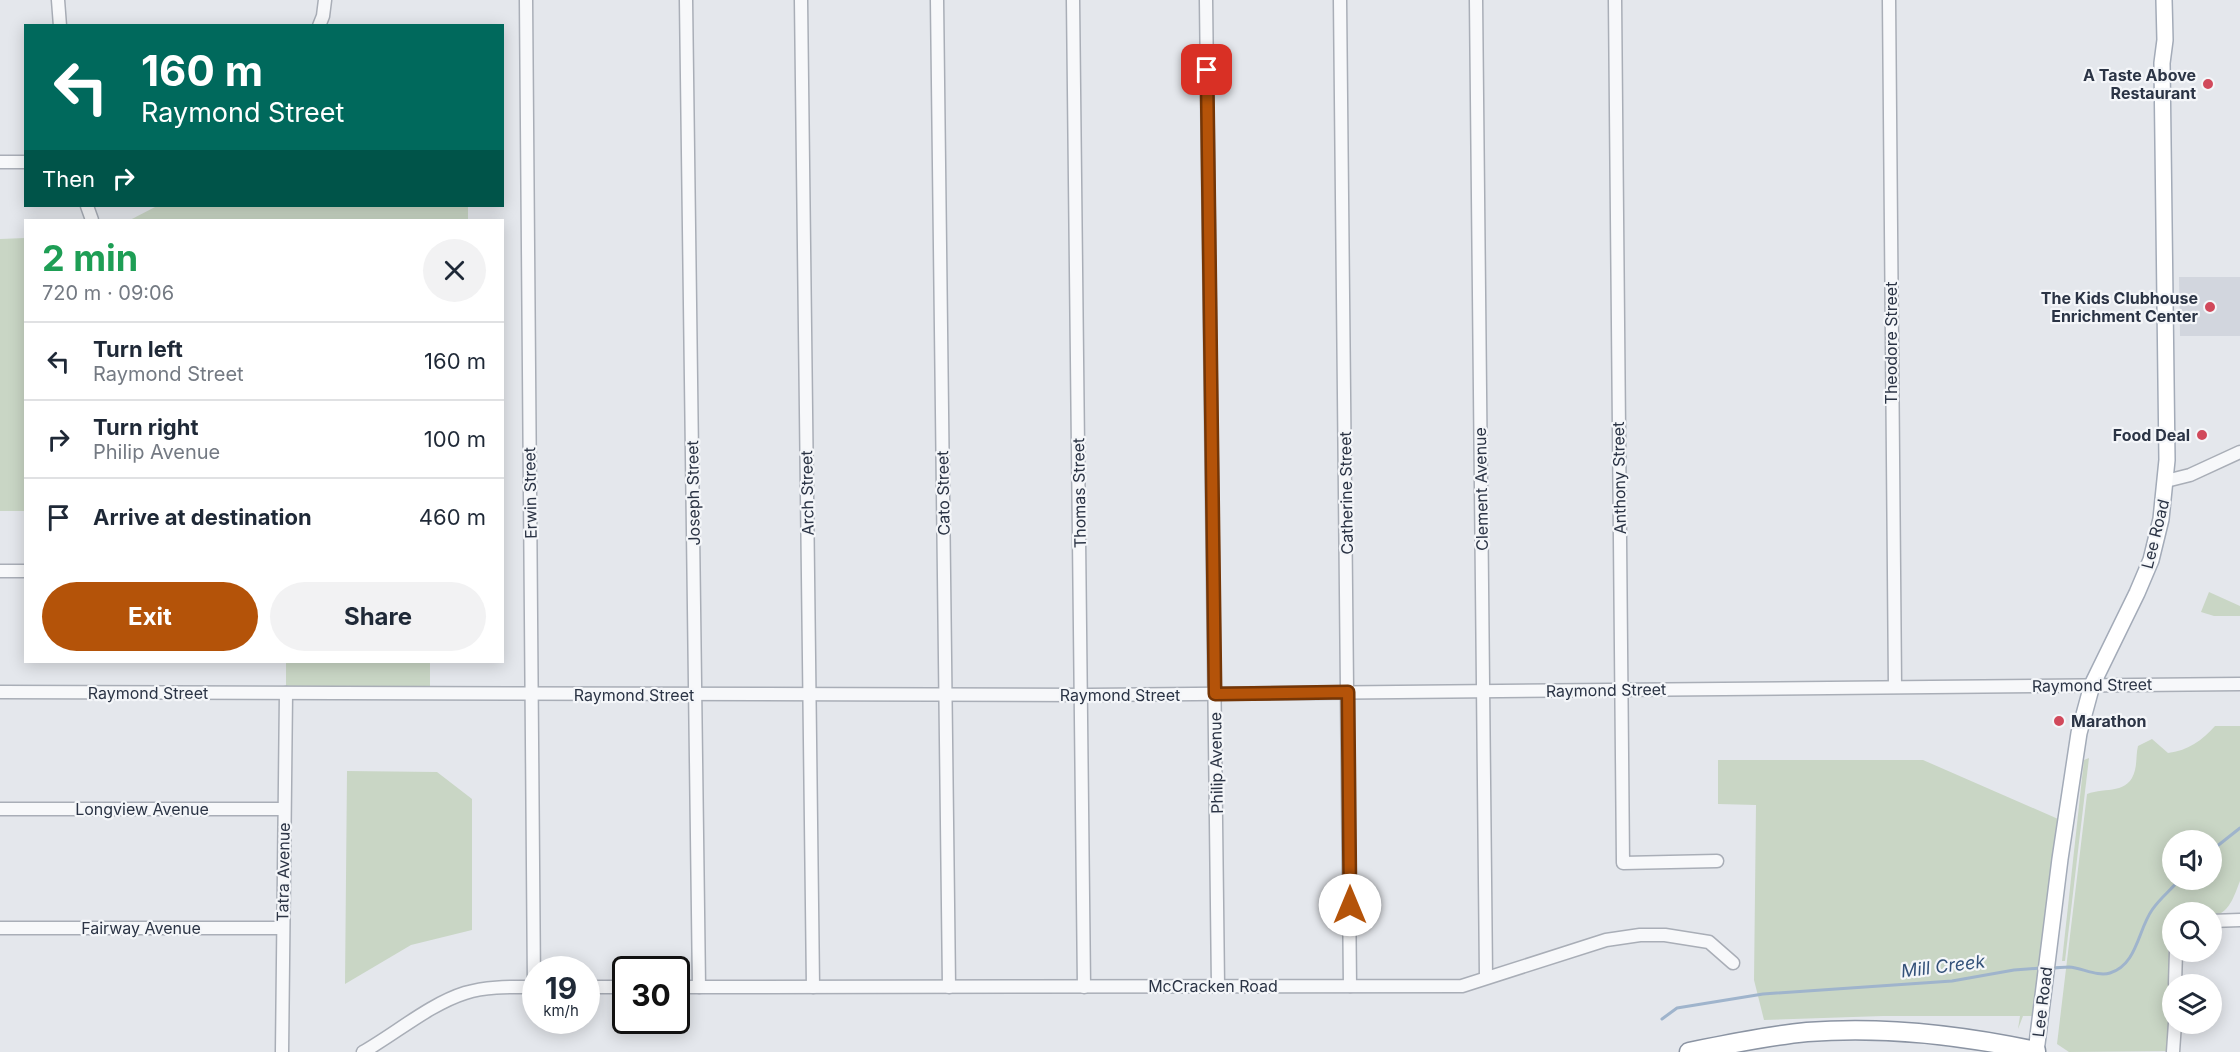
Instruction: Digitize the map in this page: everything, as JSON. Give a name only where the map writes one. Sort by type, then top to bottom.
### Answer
[{"type":"highway","points":[[1689,1052],[1788,1034],[1849,1030],[1937,1035],[2037,1052]]},
{"type":"main road","name":"Lee Road","points":[[2037,1052],[2079,733],[2092,685],[2148,568],[2162,519],[2166,481],[2162,63],[2165,40],[2164,0]]},
{"type":"street","points":[[58,0],[60,24]]},
{"type":"street","points":[[320,24],[325,0]]},
{"type":"street","name":"Erwin Street","points":[[526,0],[535,956]]},
{"type":"street","name":"Joseph Street","points":[[686,0],[699,987]]},
{"type":"street","name":"Arch Street","points":[[801,0],[813,987]]},
{"type":"street","name":"Cato Street","points":[[937,0],[949,987]]},
{"type":"street","name":"Thomas Street","points":[[1073,0],[1084,987]]},
{"type":"street","name":"Philip Avenue","points":[[1206,0],[1218,986]]},
{"type":"street","name":"Catherine Street","points":[[1340,0],[1350,986]]},
{"type":"street","name":"Clement Avenue","points":[[1476,0],[1486,977]]},
{"type":"street","name":"Anthony Street","points":[[1615,0],[1623,863],[1717,861]]},
{"type":"street","name":"Theodore Street","points":[[1889,0],[1895,686]]},
{"type":"street","points":[[0,162],[24,162]]},
{"type":"street","points":[[2166,481],[2190,475],[2240,452]]},
{"type":"street","points":[[0,571],[24,571]]},
{"type":"street","name":"Raymond Street","points":[[0,693],[1081,695],[2240,684]]},
{"type":"street","name":"Tatra Avenue","points":[[282,1052],[286,693]]},
{"type":"street","name":"Longview Avenue","points":[[0,809],[284,808]]},
{"type":"street","points":[[2222,921],[2240,920]]},
{"type":"street","name":"Fairway Avenue","points":[[0,928],[282,928]]},
{"type":"street","name":"McCracken Road","points":[[690,987],[1462,986],[1606,940],[1640,934],[1665,934],[1709,942],[1733,963]]},
{"type":"street","points":[[363,1052],[411,1022],[465,994],[500,987],[522,987]]},
{"type":"street","points":[[2173,1052],[2174,1034]]},
{"type":"shaded area","name":"The Kids Clubhouse Enrichment Center","points":[[2179,277],[2240,277],[2240,336],[2180,336]]},
{"type":"green space","points":[[155,207],[468,207],[468,219],[132,219]]},
{"type":"green space","points":[[24,238],[24,511],[0,511],[0,239]]},
{"type":"green space","points":[[2209,592],[2240,606],[2240,616],[2214,616],[2201,612]]},
{"type":"green space","points":[[286,663],[430,663],[430,694],[286,693]]},
{"type":"green space","points":[[2215,726],[2240,726],[2240,881],[2235,893],[2230,904],[2222,912],[2222,902],[2162,902],[2162,962],[2169,962],[2169,974],[2162,974],[2162,1034],[2169,1034],[2168,1051],[2069,1052],[2057,1044],[2087,794],[2116,789],[2128,783],[2135,770],[2138,746],[2152,739],[2168,753],[2182,750],[2200,740]]},
{"type":"green space","points":[[2089,758],[2065,961],[2062,961],[2084,760]]},
{"type":"green space","points":[[1718,760],[1923,760],[2065,822],[2040,1016],[2023,1016],[2018,1029],[2020,1016],[1883,1016],[1764,1020],[1754,980],[1756,805],[1718,804]]},
{"type":"green space","points":[[347,771],[437,772],[472,799],[472,930],[411,945],[345,984]]},
{"type":"waterway","name":"Mill Creek","points":[[2222,842],[2240,828]]},
{"type":"waterway","name":"Mill Creek","points":[[2051,968],[2069,967],[2100,974],[2119,969],[2131,955],[2152,910],[2169,890]]},
{"type":"waterway","name":"Mill Creek","points":[[1662,1019],[1677,1008],[1763,994],[1952,981],[2014,970],[2041,968]]},
{"type":"place","name":"A Taste Above Restaurant","points":[[2208,84]]},
{"type":"place","name":"The Kids Clubhouse Enrichment Center","points":[[2210,307]]},
{"type":"place","name":"Food Deal","points":[[2202,435]]},
{"type":"place","name":"Marathon","points":[[2059,721]]},
{"type":"route","points":[[1207,70],[1215,694],[1348,692],[1350,905]]}]
